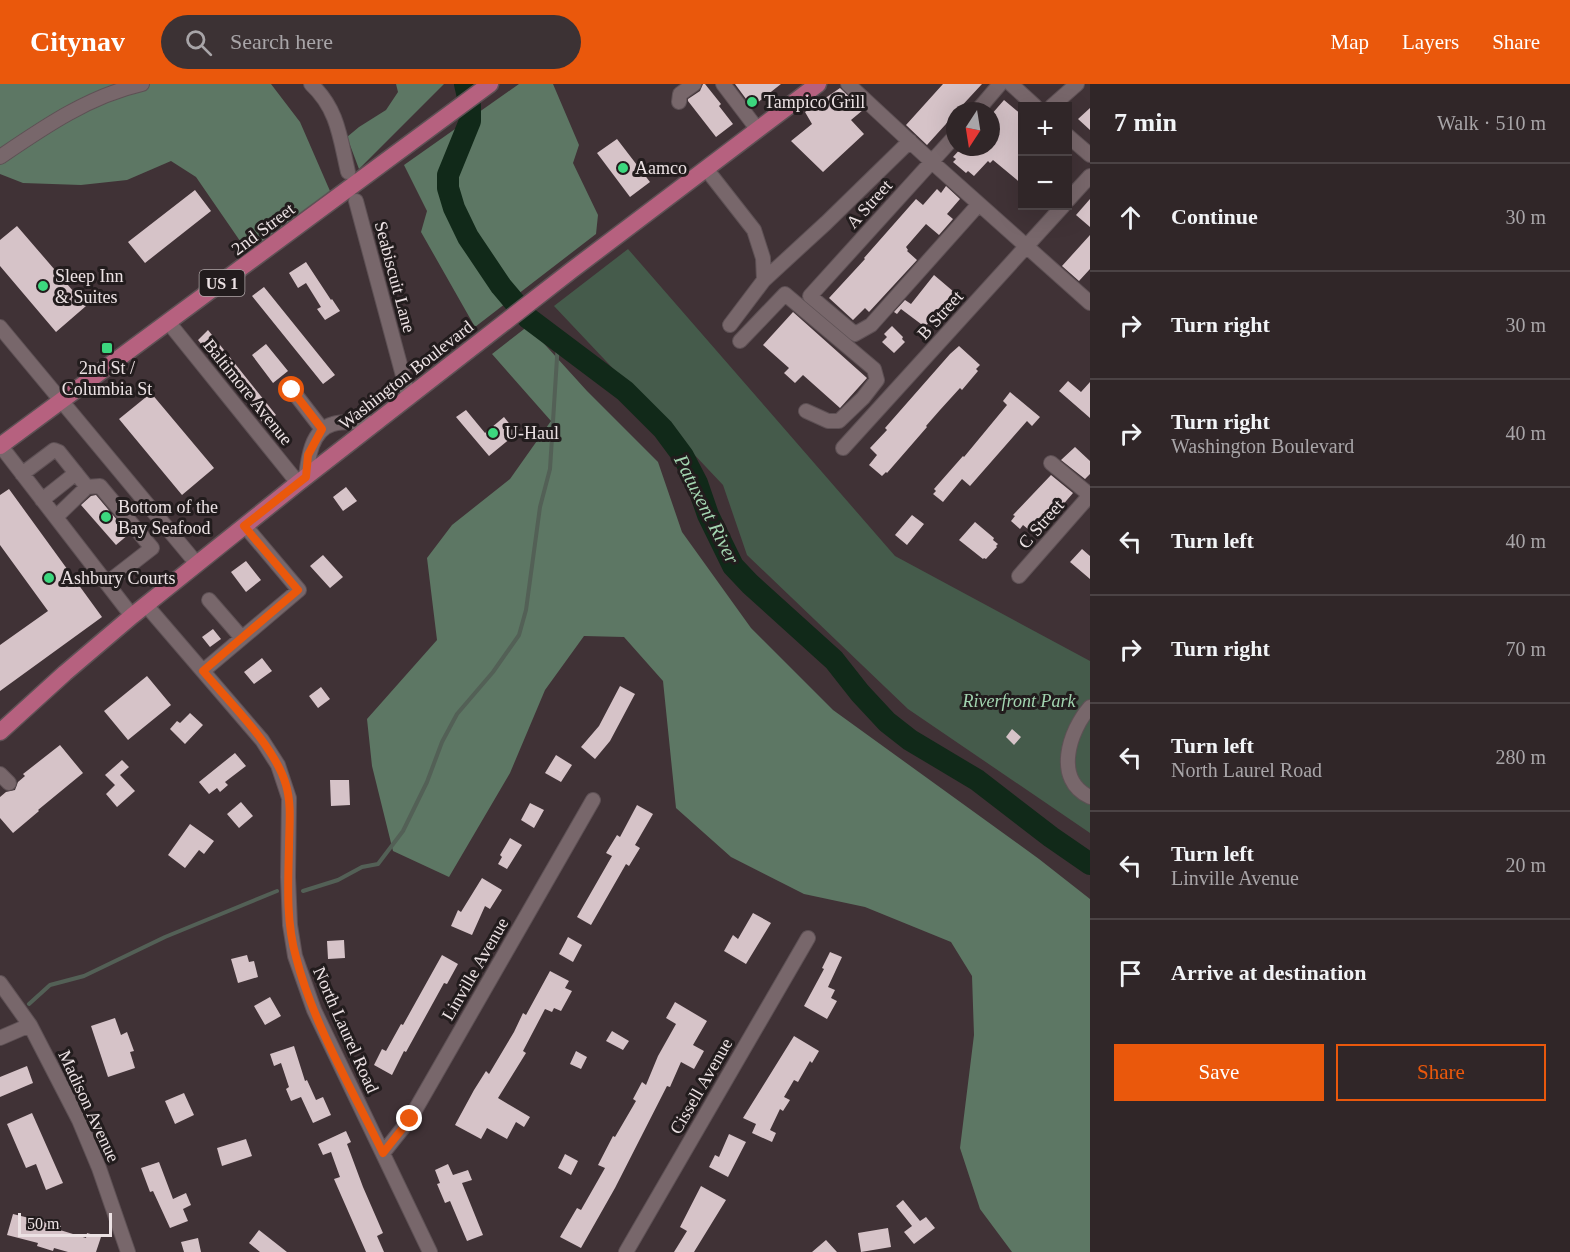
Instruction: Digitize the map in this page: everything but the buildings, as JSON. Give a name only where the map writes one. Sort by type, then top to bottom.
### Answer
[{"type":"main road","name":"2nd Street","points":[[0,446],[490,84]]},
{"type":"main road","name":"Washington Boulevard","points":[[0,732],[132,616],[302,480],[572,270],[818,84]]},
{"type":"street","points":[[0,157],[79,107],[116,90],[142,84]]},
{"type":"street","points":[[311,84],[323,95],[334,113],[348,172]]},
{"type":"street","points":[[679,102],[680,94],[694,84]]},
{"type":"street","points":[[723,84],[758,130]]},
{"type":"street","points":[[848,84],[1090,303]]},
{"type":"street","points":[[985,102],[1000,84]]},
{"type":"street","points":[[1011,84],[1031,102]]},
{"type":"street","points":[[1057,102],[1077,84]]},
{"type":"street","points":[[1072,139],[1090,155]]},
{"type":"street","points":[[730,325],[766,278],[910,141]]},
{"type":"street","name":"A Street","points":[[946,146],[810,296],[855,334],[871,326],[979,204]]},
{"type":"street","points":[[707,170],[754,230],[763,258],[766,278],[874,369],[877,380],[863,398],[839,421],[828,421],[806,411]]},
{"type":"street","points":[[1072,196],[1090,176]]},
{"type":"street","name":"Seabiscuit Lane","points":[[356,201],[409,398]]},
{"type":"street","name":"B Street","points":[[843,448],[1059,210]]},
{"type":"street","points":[[740,341],[785,294]]},
{"type":"street","name":"Baltimore Avenue","points":[[169,323],[302,480]]},
{"type":"street","points":[[0,327],[196,564]]},
{"type":"street","points":[[292,390],[322,429]]},
{"type":"street","points":[[863,398],[876,413]]},
{"type":"street","points":[[302,480],[308,455],[322,429],[333,424],[377,423]]},
{"type":"street","points":[[0,446],[132,616]]},
{"type":"street","points":[[22,474],[54,450],[87,487]]},
{"type":"street","points":[[1051,463],[1090,495]]},
{"type":"street","points":[[42,500],[76,473]]},
{"type":"street","points":[[56,517],[87,487],[100,486],[152,548],[107,584]]},
{"type":"street","name":"C Street","points":[[1019,576],[1090,495]]},
{"type":"street","points":[[203,671],[298,590],[244,526]]},
{"type":"street","points":[[209,600],[242,638]]},
{"type":"street","name":"North Laurel Road","points":[[146,605],[262,740],[278,765],[289,798],[288,877],[290,925],[295,956],[314,1010],[430,1252]]},
{"type":"street","points":[[1090,707],[1078,720],[1070,747],[1067,772],[1080,792],[1090,797]]},
{"type":"street","name":"Linville Avenue","points":[[383,1153],[410,1119],[593,800]]},
{"type":"street","name":"Cissell Avenue","points":[[626,1252],[808,938]]},
{"type":"street","name":"Madison Avenue","points":[[0,983],[30,1024],[79,1120],[99,1168],[128,1252]]},
{"type":"street","points":[[0,1038],[30,1024]]},
{"type":"green space","points":[[0,84],[271,84],[300,122],[330,191],[249,254],[196,177],[171,161],[127,180],[81,185],[23,183],[0,174]]},
{"type":"green space","points":[[396,84],[444,84],[359,169],[347,137],[386,110],[398,92]]},
{"type":"green space","points":[[519,84],[553,84],[579,145],[573,163],[598,215],[596,234],[475,327],[421,232],[427,211],[404,165]]},
{"type":"green space","name":"Riverfront Park","points":[[628,249],[895,556],[1090,661],[1090,833],[908,709],[747,555],[723,485],[554,306]]},
{"type":"green space","points":[[528,326],[587,391],[658,462],[682,532],[751,628],[833,710],[1039,859],[1090,899],[1090,1252],[1012,1252],[980,1209],[960,1148],[974,1035],[972,976],[951,942],[865,907],[804,894],[731,857],[676,808],[663,681],[624,637],[584,636],[545,690],[510,773],[449,877],[393,851],[372,766],[367,719],[437,640],[427,558],[452,525],[510,479],[551,421],[492,354]]},
{"type":"waterway","name":"Patuxent River","points":[[465,84],[470,106],[470,121],[448,175],[448,188],[454,208],[468,237],[501,286],[528,318],[625,391],[663,429],[683,456],[697,483],[708,515],[733,566],[834,660],[887,722],[910,740],[977,780],[1090,864]]},
{"type":"waterway","points":[[303,891],[338,880],[362,867],[378,864],[403,831],[427,782],[442,742],[457,714],[493,672],[519,635],[526,610],[540,507],[550,469],[558,342]]},
{"type":"waterway","points":[[29,1004],[50,985],[84,976],[165,937],[277,891]]},
{"type":"place","name":"Tampico Grill","points":[[752,102]]},
{"type":"place","name":"Aamco","points":[[623,168]]},
{"type":"place","name":"Sleep Inn & Suites","points":[[43,286]]},
{"type":"place","name":"2nd St / Columbia St","points":[[107,348]]},
{"type":"place","name":"U-Haul","points":[[493,433]]},
{"type":"place","name":"Bottom of the Bay Seafood","points":[[106,517]]},
{"type":"place","name":"Ashbury Courts","points":[[49,578]]},
{"type":"route","points":[[292,390],[322,429],[308,455],[306,477],[244,526],[298,590],[203,671],[262,740],[278,765],[285,782],[289,798],[290,821],[288,877],[290,925],[295,956],[314,1010],[383,1153],[410,1119]]}]
